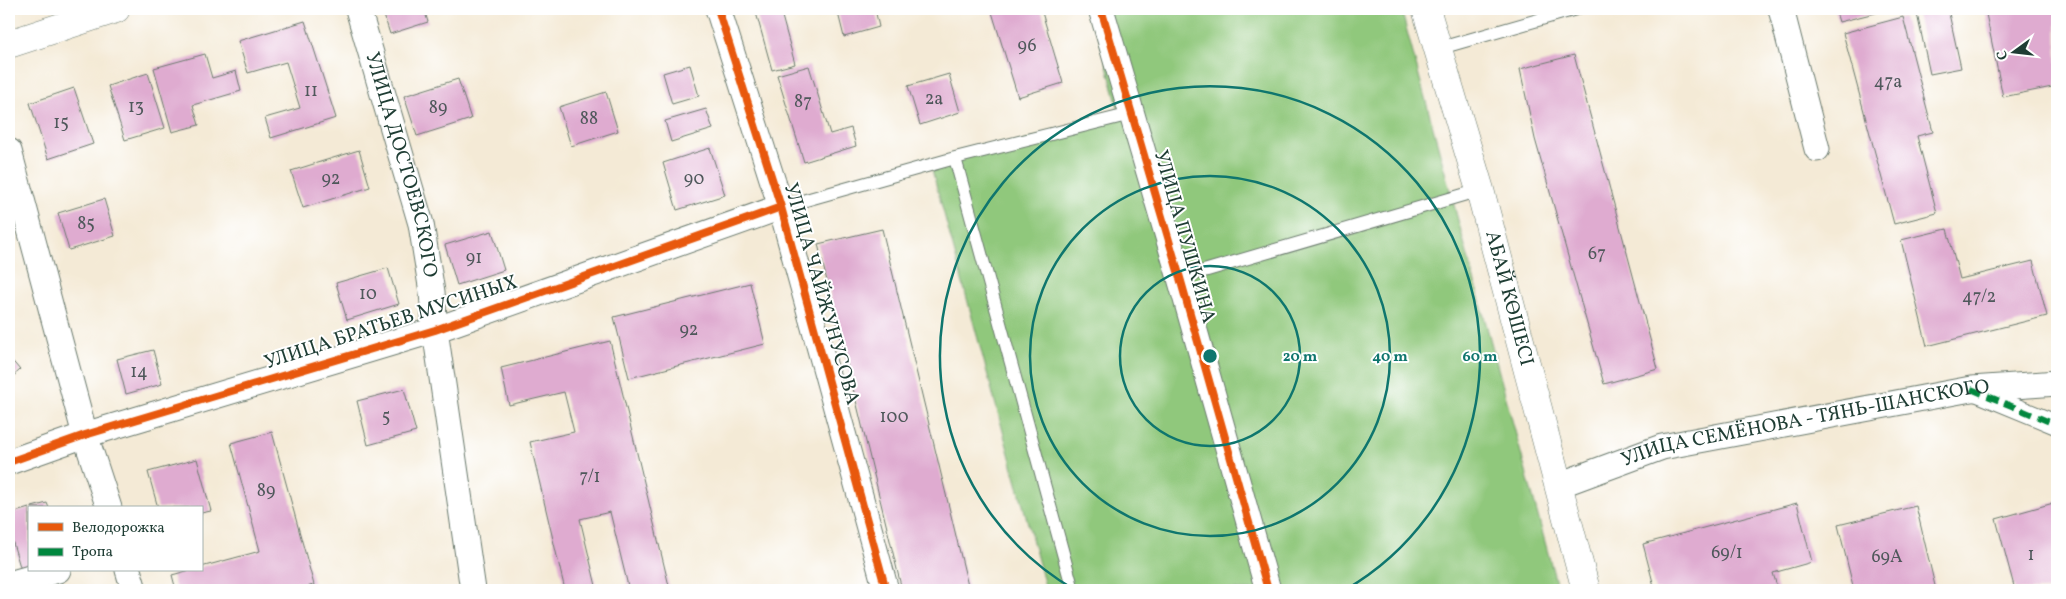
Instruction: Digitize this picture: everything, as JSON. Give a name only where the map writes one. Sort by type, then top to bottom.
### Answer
[{"type":"main road","points":[[9,44],[116,9]]},
{"type":"main road","name":"АБАЙ КӨШЕСІ","points":[[1426,9],[1480,190],[1586,590]]},
{"type":"street","name":"УЛИЦА ДОСТОЕВСКОГО","points":[[358,9],[420,224],[432,292],[435,330],[473,590]]},
{"type":"street","name":"УЛИЦА ЧАЙЖУНУСОВА","points":[[718,9],[781,207],[886,590]]},
{"type":"street","name":"УЛИЦА ПУШКИНА","points":[[1101,9],[1180,278],[1268,590]]},
{"type":"street","points":[[1781,9],[1817,149]]},
{"type":"street","points":[[9,151],[85,435],[108,506]]},
{"type":"street","name":"УЛИЦА БРАТЬЕВ МУСИНЫХ","points":[[9,462],[85,435],[435,330],[781,207]]},
{"type":"street","name":"УЛИЦА СЕМЁНОВА - ТЯНЬ-ШАНСКОГО","points":[[1559,485],[1662,447],[1971,389],[2057,383]]},
{"type":"street","points":[[1971,389],[2057,425]]},
{"type":"street","points":[[9,584],[51,572]]},
{"type":"street","points":[[129,572],[134,590]]},
{"type":"lane","points":[[1437,49],[1576,9]]},
{"type":"lane","points":[[781,207],[955,158],[1131,114]]},
{"type":"lane","points":[[955,158],[1073,590]]},
{"type":"lane","points":[[1180,278],[1480,190]]},
{"type":"green space","points":[[1092,9],[1401,9],[1558,590],[1046,590],[931,166],[1120,115]]},
{"type":"building","points":[[382,9],[424,9],[428,22],[390,34]]},
{"type":"building","points":[[755,9],[780,9],[795,64],[772,70]]},
{"type":"building","points":[[837,9],[875,9],[879,27],[844,37]]},
{"type":"building","points":[[991,9],[1041,9],[1063,83],[1018,97]]},
{"type":"building","points":[[1835,9],[1882,9],[1883,11],[1839,22]]},
{"type":"building","points":[[1916,9],[1948,9],[1961,68],[1930,74]]},
{"type":"building","points":[[1985,9],[2056,9],[2057,86],[2003,97]]},
{"type":"building","points":[[1903,17],[1933,132],[1917,136],[1937,213],[1894,224],[1843,33]]},
{"type":"building","points":[[305,21],[336,118],[271,138],[265,118],[300,108],[286,62],[248,73],[238,41]]},
{"type":"building","points":[[205,54],[212,78],[236,71],[241,91],[193,105],[199,125],[172,132],[154,68]]},
{"type":"building","points":[[1574,55],[1658,369],[1604,384],[1535,139],[1520,69]]},
{"type":"building","points":[[690,65],[699,96],[672,104],[663,73]]},
{"type":"building","points":[[809,66],[830,134],[851,128],[856,146],[804,162],[777,75]]},
{"type":"building","points":[[148,73],[165,128],[125,140],[108,86]]},
{"type":"building","points":[[949,74],[960,112],[920,125],[908,86]]},
{"type":"building","points":[[458,79],[471,119],[417,136],[404,96]]},
{"type":"building","points":[[74,88],[93,144],[48,159],[30,103]]},
{"type":"building","points":[[606,92],[618,131],[571,146],[559,107]]},
{"type":"building","points":[[706,109],[713,129],[671,142],[665,121]]},
{"type":"building","points":[[710,148],[725,195],[677,210],[663,163]]},
{"type":"building","points":[[359,150],[370,187],[303,208],[291,171]]},
{"type":"building","points":[[104,199],[115,236],[69,250],[58,213]]},
{"type":"building","points":[[882,229],[969,590],[902,590],[818,244]]},
{"type":"building","points":[[1947,229],[1960,279],[2033,261],[2047,316],[1927,346],[1901,240]]},
{"type":"building","points":[[492,231],[504,270],[457,285],[445,245]]},
{"type":"building","points":[[388,268],[399,304],[347,320],[336,283]]},
{"type":"building","points":[[750,283],[765,344],[629,378],[614,317]]},
{"type":"building","points":[[610,341],[670,590],[629,590],[610,512],[580,519],[597,590],[565,590],[530,442],[574,432],[564,392],[509,405],[501,368]]},
{"type":"building","points":[[153,350],[162,384],[126,394],[117,359]]},
{"type":"building","points":[[9,357],[20,370],[9,380]]},
{"type":"building","points":[[404,389],[416,432],[368,445],[357,401]]},
{"type":"building","points":[[272,432],[314,585],[294,590],[176,590],[172,575],[183,572],[202,572],[202,567],[260,551],[231,443]]},
{"type":"building","points":[[197,459],[211,511],[202,513],[202,506],[157,506],[148,472]]},
{"type":"building","points":[[2057,502],[2057,590],[2015,590],[1996,519]]},
{"type":"building","points":[[47,503],[48,506],[36,506]]},
{"type":"building","points":[[1797,503],[1812,562],[1773,573],[1778,590],[1655,590],[1643,544]]},
{"type":"building","points":[[1916,506],[1936,590],[1854,590],[1838,525]]},
{"type":"building","points":[[28,508],[28,568],[21,570],[9,530],[9,514]]},
{"type":"marked path","points":[[1971,389],[2057,425]]},
{"type":"cycle path","points":[[718,9],[781,207],[886,590]]},
{"type":"cycle path","points":[[1101,9],[1180,278],[1268,590]]},
{"type":"cycle path","points":[[9,462],[85,435],[435,330],[781,207]]}]
